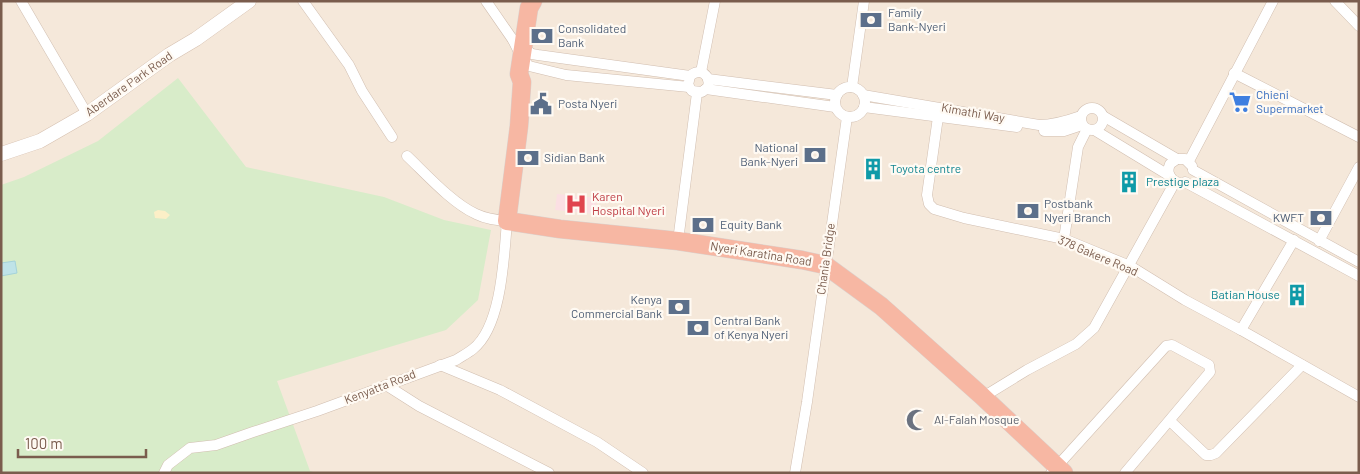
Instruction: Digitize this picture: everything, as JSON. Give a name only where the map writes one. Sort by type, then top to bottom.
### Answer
[{"type":"highway","points":[[507,221],[519,126],[522,82],[519,74],[524,53],[529,8],[534,1]]},
{"type":"highway","name":"Nyeri Karatina Road","points":[[507,221],[560,229],[678,241],[825,265],[881,306],[983,397],[1057,471]]},
{"type":"street","points":[[21,1],[87,114]]},
{"type":"street","name":"Aberdare Park Road","points":[[1,154],[40,141],[87,114],[169,55],[196,39],[250,1]]},
{"type":"street","points":[[303,1],[349,65],[362,90],[392,137]]},
{"type":"street","points":[[486,1],[524,53],[566,75],[837,95]]},
{"type":"street","points":[[678,241],[700,84],[715,1]]},
{"type":"street","points":[[852,87],[864,1]]},
{"type":"street","points":[[983,397],[1085,338],[1094,328],[1177,180],[1191,177],[1191,166],[1234,73],[1273,1]]},
{"type":"street","points":[[1335,1],[1359,26]]},
{"type":"street","points":[[524,53],[690,76],[697,72],[700,84]]},
{"type":"street","points":[[1234,73],[1359,137]]},
{"type":"street","points":[[700,84],[836,107]]},
{"type":"street","points":[[852,87],[863,95],[864,107],[859,114],[847,117],[840,114],[836,107],[837,95],[843,89],[852,87]]},
{"type":"street","name":"Kimathi Way","points":[[863,95],[1039,125],[1061,123],[1086,125]]},
{"type":"street","name":"Kimathi Way","points":[[864,107],[1045,131],[1064,131],[1086,125]]},
{"type":"street","points":[[1064,240],[1078,147],[1086,125],[1085,110],[1093,108],[1097,109],[1103,116],[1177,159],[1181,158],[1191,166],[1319,241],[1359,262]]},
{"type":"street","points":[[1086,125],[1101,126],[1104,121],[1103,116]]},
{"type":"street","name":"Chania Bridge","points":[[795,473],[807,402],[847,117]]},
{"type":"street","name":"378 Gakere Road","points":[[938,117],[927,195],[929,204],[934,209],[964,218],[1064,240],[1130,266],[1184,300],[1242,330],[1359,397]]},
{"type":"street","points":[[1086,125],[1177,180],[1294,240],[1359,276]]},
{"type":"street","points":[[407,156],[464,207],[489,219],[507,221]]},
{"type":"street","points":[[1177,159],[1168,168],[1177,180]]},
{"type":"street","points":[[1319,241],[1359,167]]},
{"type":"street","name":"Kenyatta Road","points":[[164,473],[168,465],[190,448],[216,445],[317,411],[456,360],[473,349],[482,339],[497,306],[507,221]]},
{"type":"street","points":[[1242,330],[1294,240]]},
{"type":"street","points":[[1057,471],[1169,345],[1209,365],[1210,372],[1125,473]]},
{"type":"street","points":[[440,365],[500,390],[597,442],[643,473]]},
{"type":"street","points":[[1170,421],[1206,455],[1216,453],[1302,365]]},
{"type":"street","points":[[386,385],[419,406],[549,473]]},
{"type":"shaded area","points":[[1,1],[1359,1],[1359,473],[1,473]]},
{"type":"shaded area","name":"Karen Hospital Nyeri","points":[[557,194],[597,198],[595,214],[555,210]]},
{"type":"green space","points":[[178,78],[246,167],[384,197],[444,220],[491,230],[478,300],[446,330],[277,381],[310,471],[316,473],[1,473],[1,185],[24,177],[98,141]]},
{"type":"sand","points":[[158,210],[165,211],[170,215],[166,219],[155,218],[154,212]]},
{"type":"water","points":[[15,261],[17,273],[1,276],[1,263]]},
{"type":"place","name":"Family Bank-Nyeri","points":[[871,20]]},
{"type":"place","name":"Consolidated Bank","points":[[542,36]]},
{"type":"place","name":"Chieni Supermarket","points":[[1240,102]]},
{"type":"place","name":"Posta Nyeri","points":[[541,104]]},
{"type":"place","name":"National Bank-Nyeri","points":[[815,155]]},
{"type":"place","name":"Sidian Bank","points":[[528,158]]},
{"type":"place","name":"Toyota centre","points":[[873,169]]},
{"type":"place","name":"Prestige plaza","points":[[1129,182]]},
{"type":"place","name":"Karen Hospital Nyeri","points":[[576,204]]},
{"type":"place","name":"Postbank Nyeri Branch","points":[[1028,211]]},
{"type":"place","name":"KWFT","points":[[1321,218]]},
{"type":"place","name":"Equity Bank","points":[[703,225]]},
{"type":"place","name":"Batian House","points":[[1297,295]]},
{"type":"place","name":"Kenya Commercial Bank","points":[[679,307]]},
{"type":"place","name":"Central Bank of Kenya Nyeri","points":[[698,328]]},
{"type":"place","name":"Al-Falah Mosque","points":[[917,420]]}]
